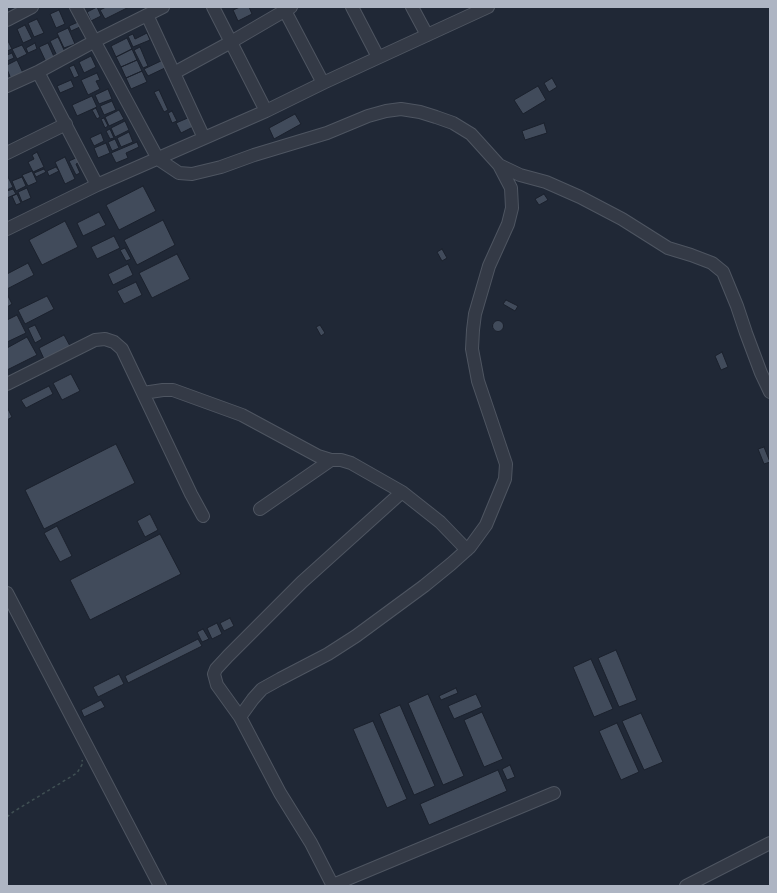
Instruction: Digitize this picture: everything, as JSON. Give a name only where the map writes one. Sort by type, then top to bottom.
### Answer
[{"type":"street","points":[[7,20],[32,7]]},
{"type":"street","points":[[76,7],[158,159],[179,173],[192,174],[221,167],[254,155],[327,133],[368,116],[401,109],[420,112],[453,123],[471,134],[499,165],[511,188],[512,208],[508,224],[489,266],[475,314],[472,349],[478,381],[506,464],[504,479],[486,525],[467,550],[429,582],[356,636],[328,654],[262,689],[240,717]]},
{"type":"street","points":[[7,86],[38,72],[164,7]]},
{"type":"street","points":[[213,7],[266,111]]},
{"type":"street","points":[[352,7],[378,58]]},
{"type":"street","points":[[412,7],[427,35]]},
{"type":"street","points":[[7,229],[97,185],[266,111],[486,7]]},
{"type":"street","points":[[174,73],[231,42],[286,8],[323,83]]},
{"type":"street","points":[[147,15],[204,138]]},
{"type":"street","points":[[38,72],[97,185]]},
{"type":"street","points":[[7,153],[66,124]]},
{"type":"street","points":[[499,165],[520,175],[546,182],[580,197],[622,219],[668,248],[712,263],[723,272],[761,373],[770,392]]},
{"type":"street","points":[[7,384],[95,340],[105,339],[114,342],[122,349],[203,516]]},
{"type":"street","points":[[143,393],[173,390],[186,394],[242,415],[318,456],[350,463],[402,492],[440,522],[467,550]]},
{"type":"street","points":[[260,509],[331,460]]},
{"type":"street","points":[[402,492],[302,582],[228,656],[216,669],[214,674],[217,685],[240,717],[280,793],[311,843],[333,886],[554,793]]},
{"type":"street","points":[[7,593],[160,886]]},
{"type":"street","points":[[686,886],[770,843]]},
{"type":"path","points":[[7,817],[77,773],[83,763],[81,757]]},
{"type":"building","points":[[97,7],[101,16],[91,21],[87,12]]},
{"type":"building","points":[[106,7],[129,7],[105,19],[100,10]]},
{"type":"building","points":[[240,7],[249,7],[252,14],[238,21],[233,10]]},
{"type":"building","points":[[59,10],[65,24],[56,28],[50,14]]},
{"type":"building","points":[[37,19],[44,33],[34,37],[28,23]]},
{"type":"building","points":[[78,22],[80,27],[71,31],[69,26]]},
{"type":"building","points":[[25,25],[32,39],[23,43],[17,29]]},
{"type":"building","points":[[68,28],[75,44],[64,48],[57,33]]},
{"type":"building","points":[[147,33],[150,40],[133,47],[128,36],[133,34],[135,39]]},
{"type":"building","points":[[58,37],[65,52],[57,56],[50,41]]},
{"type":"building","points":[[127,38],[132,49],[116,57],[111,46]]},
{"type":"building","points":[[7,39],[12,49],[7,51]]},
{"type":"building","points":[[35,43],[37,49],[28,53],[26,48]]},
{"type":"building","points":[[48,43],[55,59],[46,62],[39,47]]},
{"type":"building","points":[[22,45],[27,54],[17,59],[12,49]]},
{"type":"building","points":[[140,47],[148,66],[143,68],[134,50]]},
{"type":"building","points":[[132,49],[137,60],[121,67],[116,57]]},
{"type":"building","points":[[12,53],[14,58],[7,61],[7,55]]},
{"type":"building","points":[[91,56],[96,67],[84,73],[79,62]]},
{"type":"building","points":[[17,60],[23,73],[11,79],[7,65]]},
{"type":"building","points":[[137,60],[142,71],[126,78],[121,67]]},
{"type":"building","points":[[163,60],[167,67],[148,76],[144,69]]},
{"type":"building","points":[[74,65],[79,76],[74,78],[69,67]]},
{"type":"building","points":[[142,71],[147,82],[131,89],[126,78]]},
{"type":"building","points":[[97,73],[100,80],[96,81],[100,89],[88,95],[81,80]]},
{"type":"building","points":[[552,78],[557,87],[549,92],[544,83]]},
{"type":"building","points":[[71,80],[74,87],[60,93],[57,86]]},
{"type":"building","points":[[538,86],[546,100],[523,114],[514,100]]},
{"type":"building","points":[[108,89],[112,99],[99,104],[95,95]]},
{"type":"building","points":[[159,90],[168,110],[164,112],[154,92]]},
{"type":"building","points":[[92,96],[97,107],[77,116],[72,105]]},
{"type":"building","points":[[112,101],[116,110],[104,115],[100,106]]},
{"type":"building","points":[[96,108],[100,117],[97,119],[92,110]]},
{"type":"building","points":[[119,110],[124,119],[109,126],[105,117]]},
{"type":"building","points":[[172,111],[177,121],[172,123],[168,113]]},
{"type":"building","points":[[295,114],[301,124],[274,139],[269,128]]},
{"type":"building","points":[[190,117],[195,126],[181,133],[176,123]]},
{"type":"building","points":[[104,118],[108,126],[105,128],[101,119]]},
{"type":"building","points":[[125,121],[129,130],[115,137],[111,128]]},
{"type":"building","points":[[544,123],[547,133],[525,140],[522,131]]},
{"type":"building","points":[[110,129],[114,138],[110,139],[106,131]]},
{"type":"building","points":[[129,132],[133,142],[121,147],[117,138]]},
{"type":"building","points":[[101,133],[104,141],[94,146],[90,138]]},
{"type":"building","points":[[115,139],[119,148],[112,151],[108,142]]},
{"type":"building","points":[[137,142],[139,147],[126,153],[128,158],[116,163],[111,153]]},
{"type":"building","points":[[106,143],[110,153],[98,158],[94,148]]},
{"type":"building","points":[[37,152],[44,167],[33,172],[28,162],[34,159],[32,155]]},
{"type":"building","points":[[65,157],[75,179],[65,184],[55,162]]},
{"type":"building","points":[[78,157],[80,162],[76,164],[80,173],[76,175],[69,161]]},
{"type":"building","points":[[56,167],[59,171],[49,176],[47,171]]},
{"type":"building","points":[[44,169],[46,172],[36,177],[34,173]]},
{"type":"building","points":[[32,171],[37,182],[28,186],[22,175]]},
{"type":"building","points":[[7,175],[13,187],[7,190]]},
{"type":"building","points":[[22,177],[26,186],[16,191],[12,181]]},
{"type":"building","points":[[143,186],[156,211],[119,230],[106,205]]},
{"type":"building","points":[[27,188],[31,198],[22,202],[18,192]]},
{"type":"building","points":[[13,189],[16,194],[7,198],[7,191]]},
{"type":"building","points":[[17,194],[21,203],[16,205],[12,196]]},
{"type":"building","points":[[544,194],[548,200],[539,205],[535,199]]},
{"type":"building","points":[[99,212],[106,225],[83,236],[77,223]]},
{"type":"building","points":[[163,220],[175,245],[137,265],[124,240]]},
{"type":"building","points":[[65,221],[78,247],[42,265],[29,240]]},
{"type":"building","points":[[114,236],[120,248],[97,259],[91,247]]},
{"type":"building","points":[[125,248],[131,259],[126,261],[120,250]]},
{"type":"building","points":[[442,249],[447,258],[442,261],[437,252]]},
{"type":"building","points":[[177,254],[190,279],[152,298],[139,273]]},
{"type":"building","points":[[28,263],[34,275],[7,289],[7,274]]},
{"type":"building","points":[[128,264],[133,275],[113,285],[108,274]]},
{"type":"building","points":[[136,282],[142,295],[124,304],[117,291]]},
{"type":"building","points":[[7,294],[12,304],[7,307]]},
{"type":"building","points":[[47,296],[54,309],[25,324],[18,310]]},
{"type":"building","points":[[506,300],[518,306],[515,311],[503,304]]},
{"type":"building","points":[[17,315],[26,333],[7,342],[7,320]]},
{"type":"building","points":[[496,321],[500,321],[502,322],[502,330],[496,331],[493,328],[493,324]]},
{"type":"building","points":[[35,325],[42,339],[35,343],[28,328]]},
{"type":"building","points":[[320,325],[325,333],[321,336],[316,327]]},
{"type":"building","points":[[64,335],[70,346],[44,359],[39,348]]},
{"type":"building","points":[[27,337],[37,355],[7,370],[7,348]]},
{"type":"building","points":[[722,352],[728,367],[721,370],[715,356]]},
{"type":"building","points":[[71,374],[80,391],[62,400],[53,383]]},
{"type":"building","points":[[49,386],[53,394],[26,408],[21,400]]},
{"type":"building","points":[[7,407],[12,417],[7,420]]},
{"type":"building","points":[[116,444],[135,483],[44,529],[25,490]]},
{"type":"building","points":[[764,447],[770,462],[764,464],[758,449]]},
{"type":"building","points":[[150,514],[158,530],[145,537],[137,521]]},
{"type":"building","points":[[57,526],[72,556],[60,562],[44,533]]},
{"type":"building","points":[[160,534],[181,574],[90,620],[70,580]]},
{"type":"building","points":[[230,618],[234,626],[224,631],[220,623]]},
{"type":"building","points":[[217,623],[222,634],[212,639],[207,628]]},
{"type":"building","points":[[203,629],[209,639],[202,642],[197,632]]},
{"type":"building","points":[[198,639],[202,646],[128,683],[125,676]]},
{"type":"building","points":[[616,650],[637,700],[619,707],[598,658]]},
{"type":"building","points":[[591,659],[613,709],[594,717],[573,667]]},
{"type":"building","points":[[119,674],[124,684],[98,697],[93,687]]},
{"type":"building","points":[[456,688],[458,693],[441,700],[439,696]]},
{"type":"building","points":[[428,694],[464,776],[443,785],[408,703]]},
{"type":"building","points":[[476,694],[482,707],[454,719],[448,706]]},
{"type":"building","points":[[101,700],[105,707],[84,717],[81,710]]},
{"type":"building","points":[[400,705],[435,786],[414,795],[379,714]]},
{"type":"building","points":[[482,712],[503,759],[484,767],[464,720]]},
{"type":"building","points":[[641,713],[663,762],[644,770],[622,721]]},
{"type":"building","points":[[373,721],[407,799],[387,808],[353,729]]},
{"type":"building","points":[[617,723],[639,772],[621,780],[599,731]]},
{"type":"building","points":[[510,765],[515,777],[507,780],[502,769]]},
{"type":"building","points":[[498,770],[507,791],[429,825],[420,804]]}]
